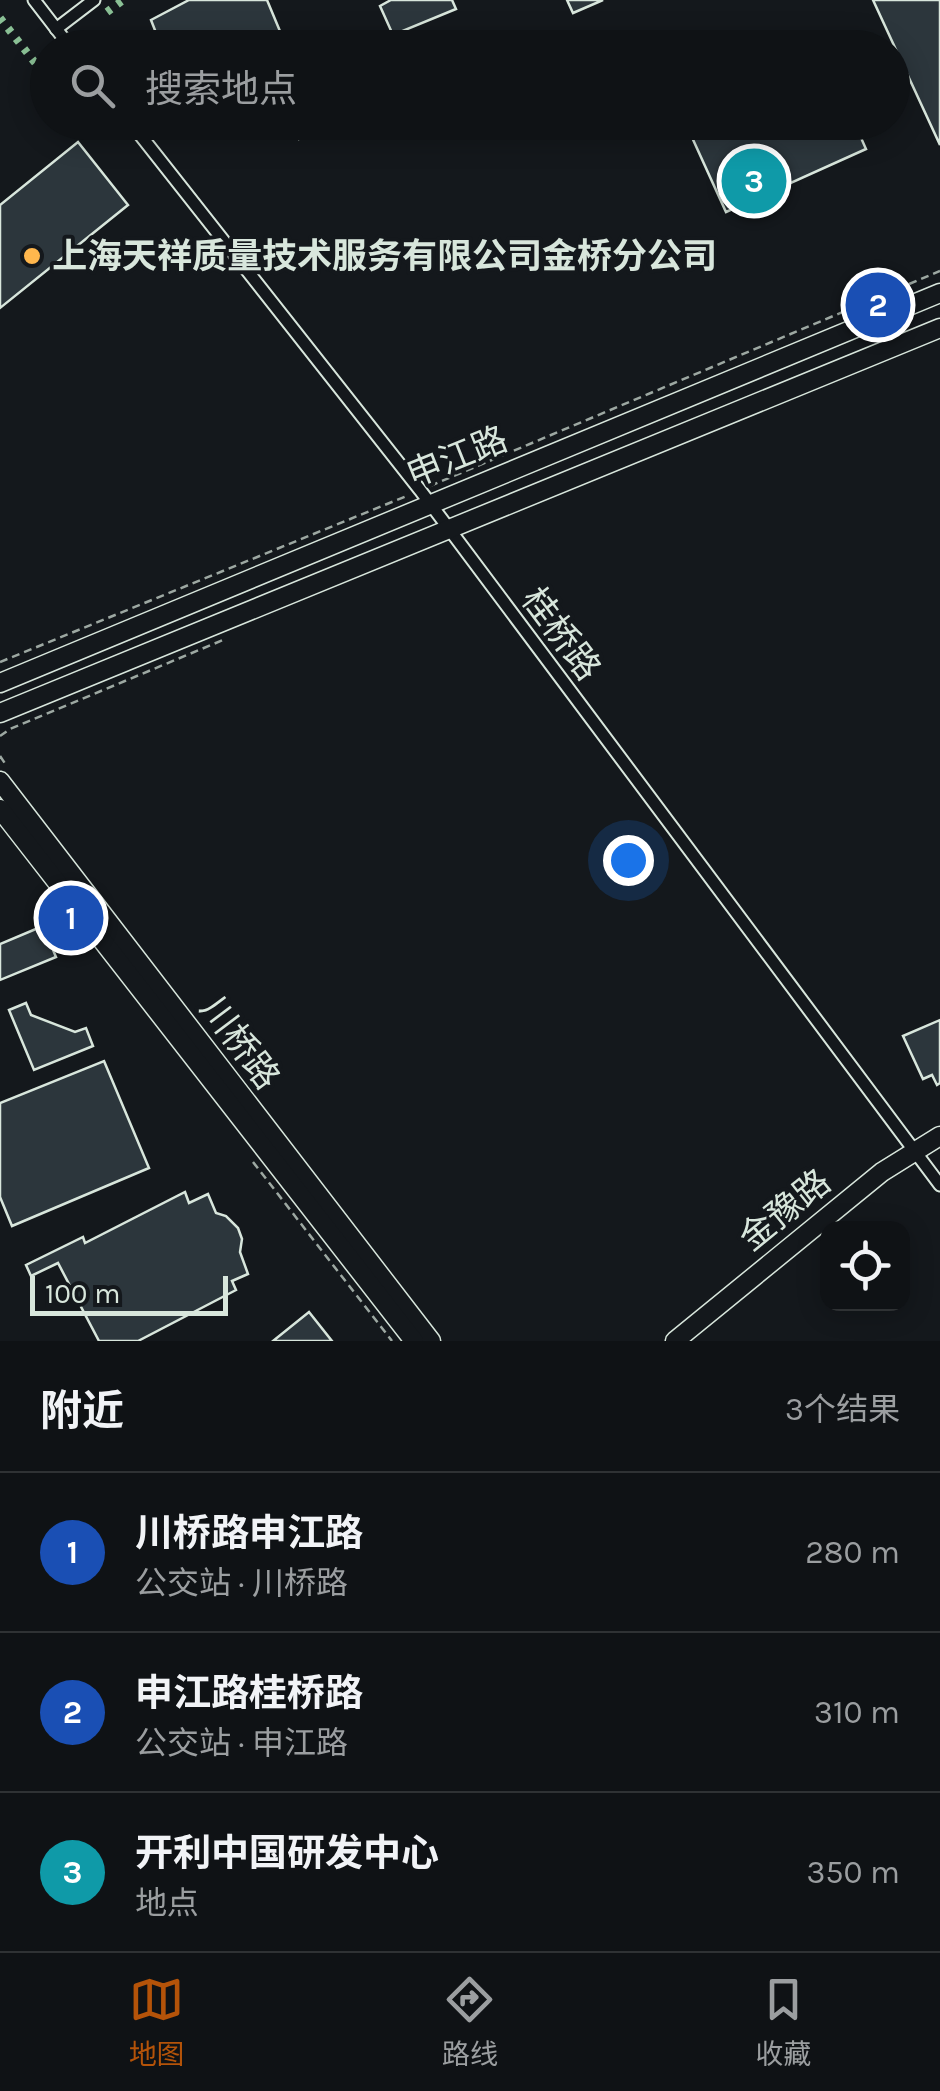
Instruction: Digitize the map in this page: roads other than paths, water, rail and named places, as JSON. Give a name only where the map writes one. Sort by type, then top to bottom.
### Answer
[{"type":"main road","name":"申江路","points":[[0,683],[425,497],[940,293]]},
{"type":"main road","name":"申江路","points":[[0,714],[940,328]]},
{"type":"main road","name":"川桥路","points":[[0,782],[431,1341]]},
{"type":"main road","name":"川桥路","points":[[0,808],[414,1341]]},
{"type":"main road","name":"金豫路","points":[[675,1341],[882,1172],[940,1136]]},
{"type":"street","points":[[34,0],[56,29],[94,0]]},
{"type":"street","name":"桂桥路","points":[[144,140],[425,497],[940,1185]]},
{"type":"place","name":"开利中国研发中心","points":[[754,181]]},
{"type":"place","name":"上海天祥质量技术服务有限公司金桥分公司","points":[[32,256]]},
{"type":"place","name":"申江路桂桥路","points":[[878,305]]},
{"type":"place","name":"川桥路申江路","points":[[71,918]]}]
